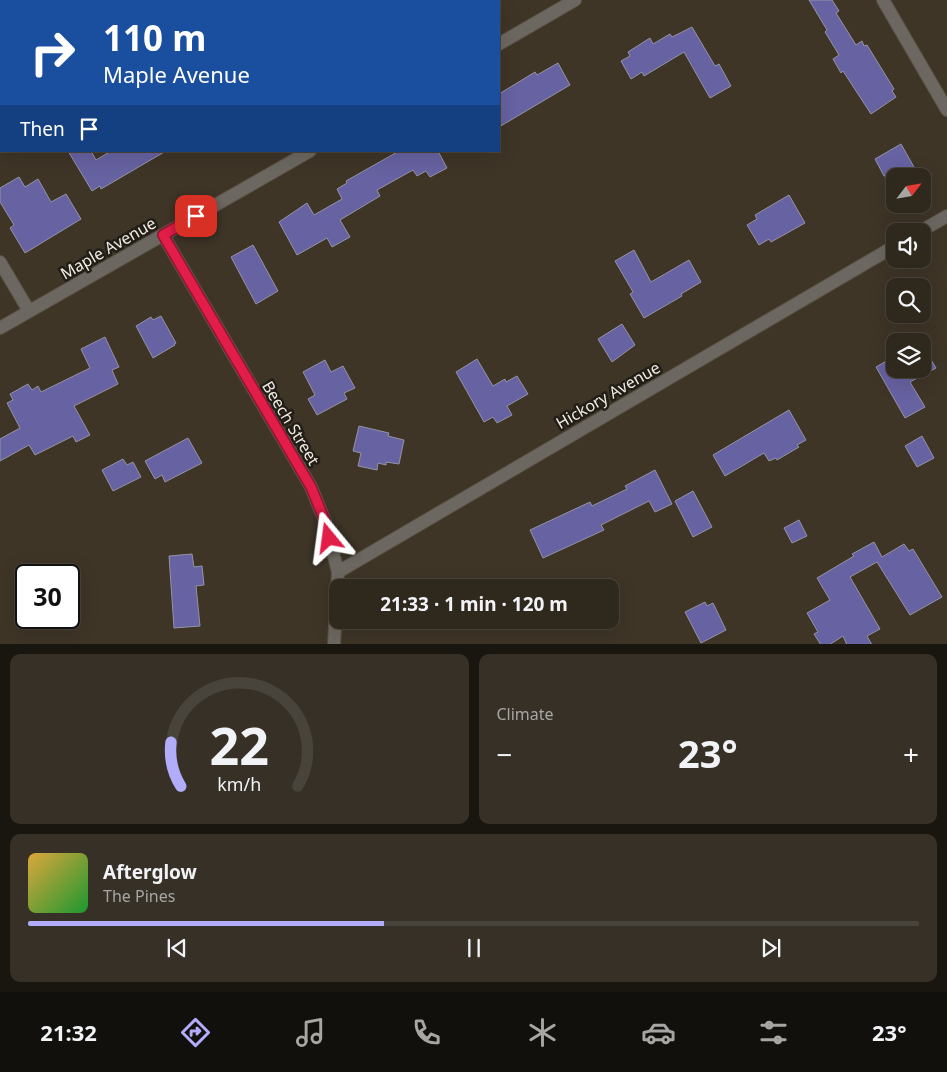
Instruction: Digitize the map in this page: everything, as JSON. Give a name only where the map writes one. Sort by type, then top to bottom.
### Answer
[{"type":"street","points":[[500,43],[575,0]]},
{"type":"street","points":[[883,0],[947,110]]},
{"type":"street","name":"Maple Avenue","points":[[0,328],[308,152]]},
{"type":"street","points":[[931,225],[947,216]]},
{"type":"street","name":"Beech Street","points":[[163,235],[311,487],[325,521],[338,572],[334,644]]},
{"type":"street","name":"Hickory Avenue","points":[[338,572],[886,251]]},
{"type":"street","points":[[0,262],[29,311]]},
{"type":"building","points":[[809,0],[832,0],[839,11],[836,13],[856,45],[862,41],[864,46],[867,45],[894,89],[892,91],[896,97],[871,114],[833,59],[839,55]]},
{"type":"building","points":[[692,27],[715,66],[719,64],[731,86],[710,98],[684,52],[644,76],[642,72],[631,79],[621,61],[630,56],[628,52],[650,38],[653,44],[670,34],[672,37]]},
{"type":"building","points":[[558,63],[570,85],[500,126],[500,93],[535,72],[537,75]]},
{"type":"building","points":[[901,144],[914,168],[886,168],[886,176],[884,176],[875,159]]},
{"type":"building","points":[[69,152],[92,152],[96,160],[109,152],[164,152],[101,189],[100,186],[92,191]]},
{"type":"building","points":[[397,152],[439,152],[447,168],[430,177],[426,171],[417,176],[413,170],[377,190],[380,196],[340,220],[350,237],[332,247],[327,238],[297,255],[279,222],[307,203],[314,215],[342,199],[337,189],[347,183],[346,181]]},
{"type":"building","points":[[19,177],[25,187],[38,179],[51,202],[66,194],[81,219],[25,253],[10,228],[14,225],[0,202],[0,188]]},
{"type":"building","points":[[789,195],[805,223],[771,242],[769,239],[759,245],[747,225],[757,219],[755,215]]},
{"type":"building","points":[[253,245],[278,291],[256,304],[231,257]]},
{"type":"building","points":[[634,250],[651,282],[689,260],[701,282],[681,294],[682,296],[644,318],[630,294],[633,292],[615,261]]},
{"type":"building","points":[[161,316],[176,343],[153,358],[136,326],[151,317],[153,320]]},
{"type":"building","points":[[622,324],[635,345],[612,362],[598,339]]},
{"type":"building","points":[[105,337],[119,367],[112,370],[118,384],[74,406],[90,435],[76,442],[73,436],[35,455],[29,445],[0,461],[0,439],[20,428],[7,403],[13,400],[10,394],[28,384],[32,390],[38,386],[41,392],[90,368],[81,349]]},
{"type":"building","points":[[477,359],[493,386],[505,379],[506,382],[517,376],[528,394],[507,406],[512,415],[497,423],[493,417],[484,422],[456,372]]},
{"type":"building","points":[[325,360],[331,372],[343,366],[355,388],[344,393],[347,399],[317,415],[308,399],[315,395],[303,372]]},
{"type":"building","points":[[931,360],[936,368],[931,371]]},
{"type":"building","points":[[886,361],[886,378],[917,378],[910,382],[925,407],[905,418],[876,367]]},
{"type":"building","points":[[789,410],[806,440],[797,445],[799,447],[777,460],[776,458],[769,461],[764,453],[725,476],[713,455]]},
{"type":"building","points":[[359,426],[389,433],[388,436],[404,440],[399,464],[386,462],[386,465],[378,463],[377,470],[358,466],[361,453],[353,451]]},
{"type":"building","points":[[922,436],[934,458],[917,467],[905,446]]},
{"type":"building","points":[[188,438],[202,463],[165,482],[162,475],[155,479],[145,461]]},
{"type":"building","points":[[123,459],[127,465],[133,462],[141,477],[113,491],[102,470]]},
{"type":"building","points":[[655,470],[672,504],[655,512],[649,501],[601,525],[604,530],[543,558],[530,530],[590,502],[592,506],[627,489],[625,486]]},
{"type":"building","points":[[693,491],[712,527],[693,537],[675,501]]},
{"type":"building","points":[[799,520],[807,536],[792,543],[784,528]]},
{"type":"building","points":[[874,542],[882,557],[904,544],[909,551],[913,549],[942,597],[910,615],[877,562],[850,577],[880,629],[867,636],[871,644],[847,644],[843,636],[831,644],[820,644],[814,634],[818,632],[807,613],[830,600],[817,578],[854,556],[852,554]]},
{"type":"building","points":[[192,554],[194,567],[202,566],[204,585],[196,586],[200,626],[174,628],[169,556]]},
{"type":"building","points":[[705,602],[707,606],[713,603],[726,630],[701,643],[685,612]]},
{"type":"route","points":[[196,216],[163,235],[311,487],[325,521],[329,538]]}]
